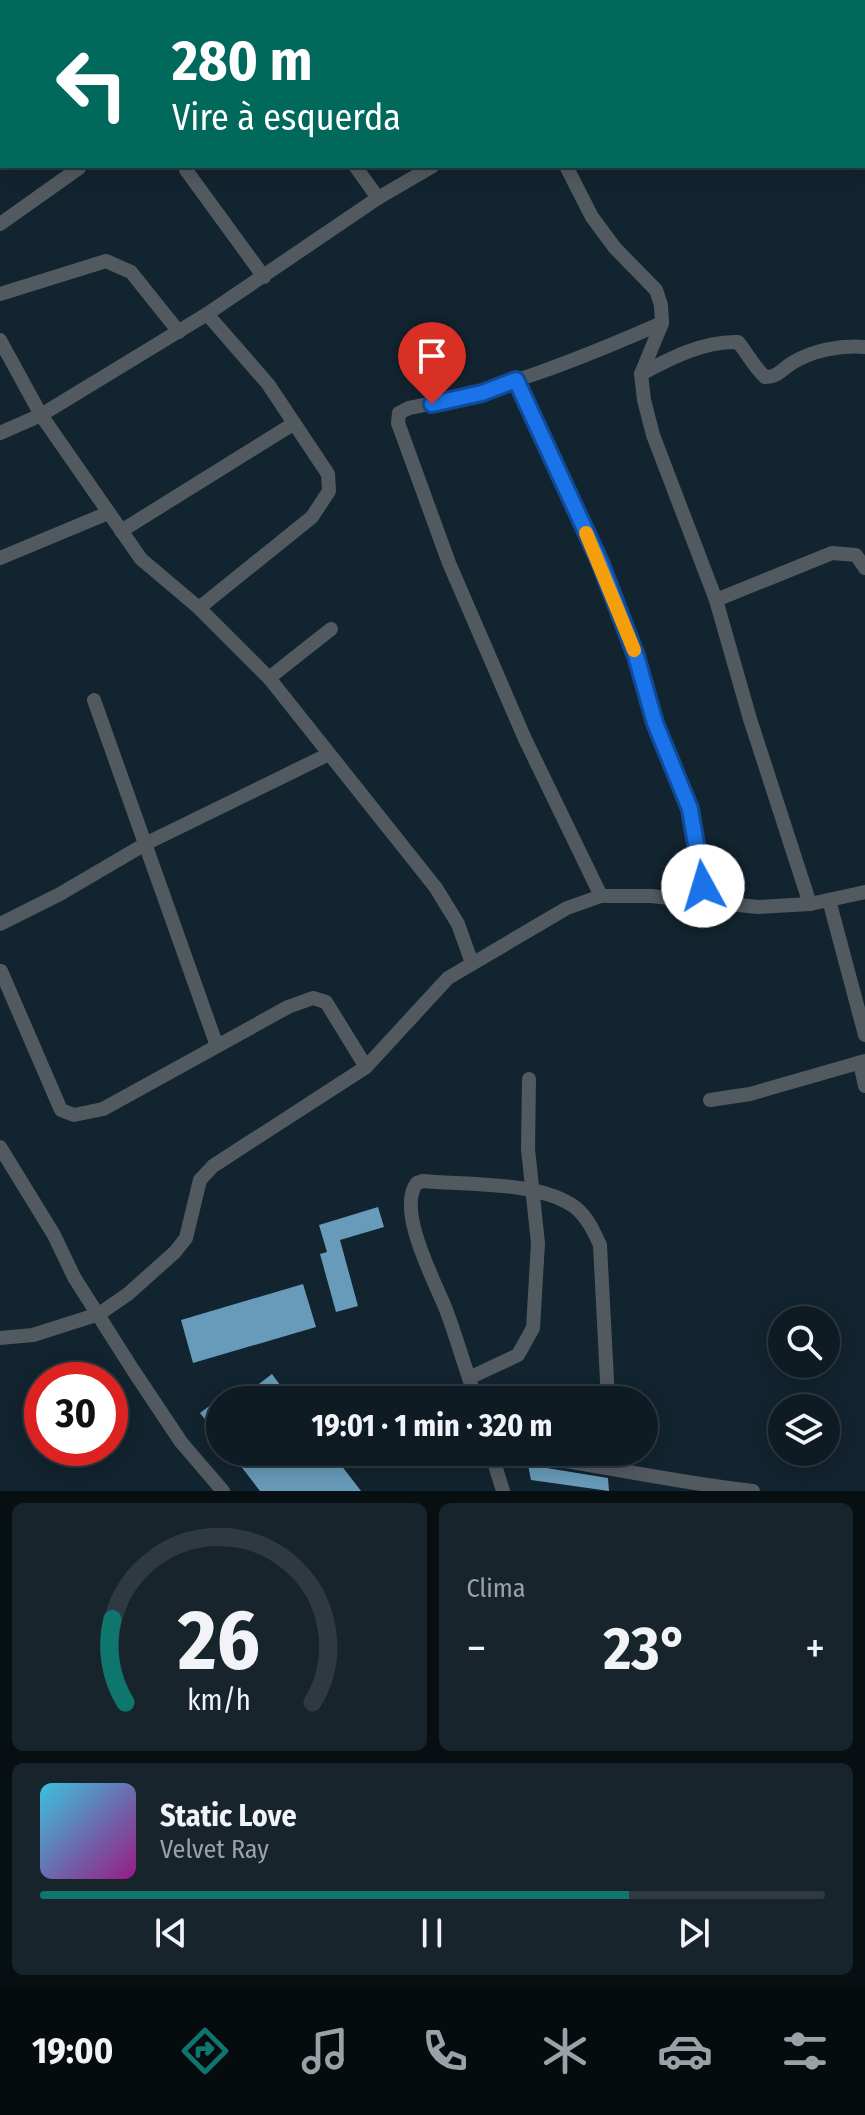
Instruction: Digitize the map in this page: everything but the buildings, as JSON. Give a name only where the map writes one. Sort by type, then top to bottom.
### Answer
[{"type":"street","points":[[0,224],[79,168]]},
{"type":"street","points":[[356,168],[378,198]]},
{"type":"street","points":[[0,433],[41,415],[179,332],[378,198],[430,168]]},
{"type":"street","points":[[567,168],[592,217],[615,248],[656,290],[661,305],[662,323],[641,374],[644,400],[653,435],[716,600],[810,904]]},
{"type":"street","points":[[186,170],[264,277]]},
{"type":"street","points":[[0,294],[106,261],[131,272],[179,332]]},
{"type":"street","points":[[199,608],[312,517],[329,491],[328,474],[268,384],[207,314]]},
{"type":"street","points":[[601,896],[525,739],[449,563],[398,423],[399,413],[409,408],[482,393],[662,323]]},
{"type":"street","points":[[0,340],[41,415],[141,559],[199,608],[269,678],[436,888],[458,924],[472,963]]},
{"type":"street","points":[[641,374],[666,360],[721,342],[738,342],[748,353],[754,367],[765,377],[775,377],[809,354],[848,346],[865,347]]},
{"type":"street","points":[[516,380],[600,562],[636,656],[655,723],[690,809],[700,858],[702,901]]},
{"type":"street","points":[[121,531],[293,424]]},
{"type":"street","points":[[0,558],[108,513]]},
{"type":"street","points":[[716,600],[832,553],[856,555],[865,568]]},
{"type":"street","points":[[269,678],[331,629]]},
{"type":"street","points":[[94,700],[217,1046]]},
{"type":"street","points":[[0,924],[60,894],[147,843],[329,754]]},
{"type":"street","points":[[0,1338],[33,1335],[99,1314],[128,1294],[186,1238],[200,1180],[213,1166],[366,1067],[448,978],[567,908],[601,896],[758,907],[810,904],[865,892]]},
{"type":"street","points":[[829,900],[865,1035]]},
{"type":"street","points":[[0,971],[61,1110],[74,1115],[103,1109],[288,1007],[313,998],[326,1002],[366,1067]]},
{"type":"street","points":[[710,1100],[750,1094],[862,1062],[865,1086]]},
{"type":"street","points":[[469,1378],[518,1355],[533,1328],[538,1243],[528,1149],[529,1079]]},
{"type":"street","points":[[0,1147],[99,1314],[181,1442],[223,1491]]},
{"type":"street","points":[[472,1386],[446,1308],[419,1249],[411,1201],[412,1188],[423,1181],[533,1190],[576,1208],[592,1226],[600,1245],[607,1386]]},
{"type":"street","points":[[495,1466],[503,1491]]},
{"type":"street","points":[[634,1466],[696,1485],[753,1491]]},
{"type":"slow traffic","points":[[586,533],[634,650]]},
{"type":"route","points":[[432,404],[482,393],[516,380],[600,562],[636,656],[655,723],[690,809],[697,836],[703,886]]}]
